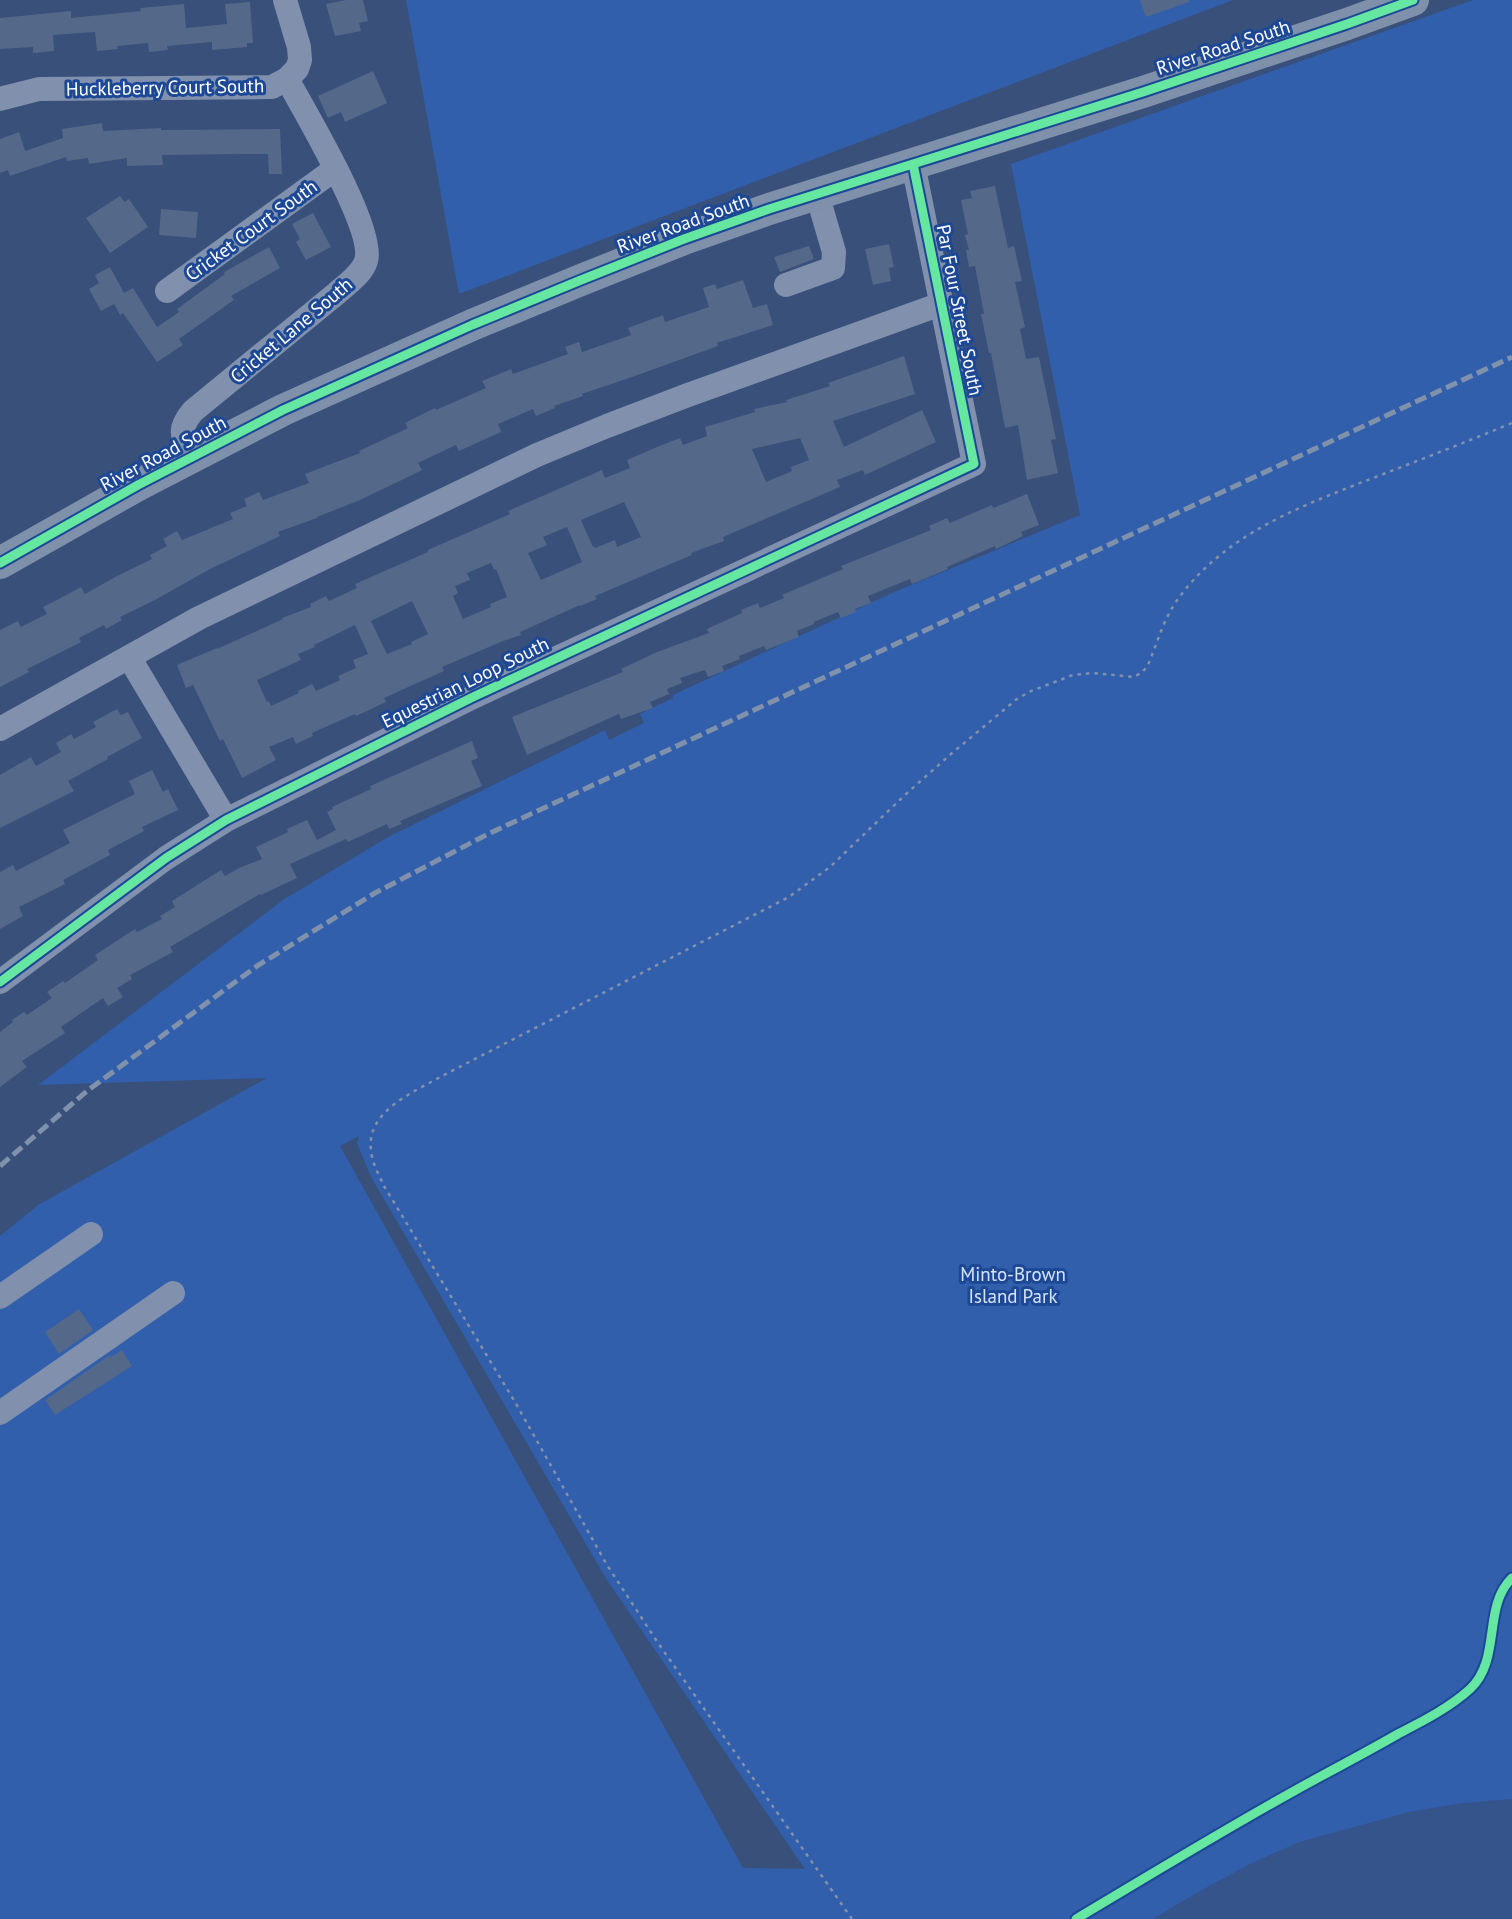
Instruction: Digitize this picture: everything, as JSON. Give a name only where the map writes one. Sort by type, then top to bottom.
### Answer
[{"type":"main road","name":"River Road South","points":[[0,563],[192,456],[326,390],[472,326],[684,239],[817,194],[1143,92],[1413,0]]},
{"type":"street","name":"Huckleberry Court South","points":[[0,99],[39,89],[272,87],[287,79],[297,69],[300,60],[299,47],[285,0]]},
{"type":"street","name":"Cricket Lane South","points":[[192,456],[181,432],[184,421],[193,411],[337,293],[358,275],[366,264],[368,243],[363,228],[287,79]]},
{"type":"street","name":"Par Four Street South","points":[[913,164],[974,464]]},
{"type":"street","name":"Cricket Court South","points":[[167,291],[335,169]]},
{"type":"street","points":[[786,285],[833,268],[834,252],[817,194]]},
{"type":"street","points":[[0,729],[199,618],[537,455],[688,395],[941,304]]},
{"type":"street","name":"Equestrian Loop South","points":[[0,982],[166,858],[226,820],[472,697],[974,464]]},
{"type":"street","points":[[130,657],[226,820]]},
{"type":"street","points":[[0,1297],[91,1234]]},
{"type":"street","points":[[0,1413],[173,1293]]},
{"type":"path","points":[[852,1919],[658,1643],[607,1565],[514,1402],[384,1186],[370,1149],[374,1127],[401,1099],[442,1076],[789,897],[830,867],[906,794],[1017,699],[1073,676],[1093,674],[1134,677],[1141,673],[1147,667],[1176,601],[1205,567],[1236,542],[1278,518],[1327,496],[1512,423]]},
{"type":"green space","points":[[406,0],[1233,0],[459,294]]},
{"type":"green space","name":"Minto-Brown Island Park","points":[[1473,0],[1512,0],[1512,1919],[0,1919],[0,1236],[38,1205],[267,1078],[38,1085],[283,900],[390,836],[605,730],[609,740],[644,723],[640,714],[673,698],[673,695],[892,593],[1080,515],[1011,164]],"holes":[[[359,1136],[357,1143],[371,1177],[607,1580],[805,1869],[743,1868],[340,1146]]]},
{"type":"shaded area","points":[[1512,1799],[1512,1919],[1153,1919],[1250,1864],[1299,1842],[1409,1812],[1462,1803]]},
{"type":"building","points":[[363,0],[368,21],[359,23],[361,31],[335,36],[326,4]]},
{"type":"building","points":[[1140,0],[1189,0],[1189,2],[1146,17]]},
{"type":"building","points":[[250,2],[253,43],[247,43],[247,47],[212,50],[212,42],[167,46],[168,50],[149,52],[148,43],[97,51],[95,32],[53,35],[54,51],[33,53],[33,47],[0,49],[0,18],[71,11],[71,18],[184,4],[186,28],[227,24],[225,4]]},
{"type":"building","points":[[373,71],[387,103],[345,122],[341,112],[328,118],[318,96]]},
{"type":"building","points":[[102,123],[103,131],[161,128],[280,129],[282,174],[269,174],[268,154],[162,155],[163,165],[127,166],[127,158],[89,164],[88,158],[67,161],[66,157],[10,176],[8,170],[0,173],[0,139],[19,132],[25,151],[63,138],[62,129]]},
{"type":"building","points":[[995,186],[1008,248],[1014,246],[1022,281],[1015,282],[1025,327],[1020,329],[1026,359],[1039,357],[1056,439],[1051,440],[1058,473],[1027,480],[1018,425],[1005,428],[981,314],[984,314],[975,266],[969,267],[966,250],[969,250],[965,235],[968,234],[961,200],[972,198],[970,191]]},
{"type":"building","points":[[120,196],[125,202],[129,199],[148,227],[110,253],[86,218]]},
{"type":"building","points":[[161,209],[198,212],[196,238],[159,235]]},
{"type":"building","points":[[313,213],[331,247],[306,260],[296,242],[300,239],[292,224]]},
{"type":"building","points":[[889,244],[894,267],[889,268],[891,281],[873,285],[865,249]]},
{"type":"building","points":[[809,246],[814,259],[780,272],[774,257]]},
{"type":"building","points":[[269,247],[280,268],[231,296],[234,300],[179,339],[183,345],[157,362],[123,313],[120,315],[114,304],[101,311],[89,289],[99,283],[95,275],[110,267],[124,293],[133,288],[157,327],[179,312],[177,309],[225,274],[224,272]]},
{"type":"building","points":[[743,280],[753,308],[767,304],[773,325],[582,394],[583,396],[554,406],[555,408],[536,416],[533,409],[498,424],[501,432],[459,451],[456,445],[418,463],[422,470],[408,477],[360,500],[278,532],[280,536],[210,569],[120,617],[122,620],[106,629],[104,625],[79,638],[81,642],[27,669],[29,672],[0,687],[0,630],[18,621],[21,627],[47,614],[43,607],[81,587],[85,594],[152,559],[150,555],[167,546],[163,539],[177,531],[182,540],[233,519],[230,513],[247,506],[244,499],[259,492],[263,500],[309,483],[305,474],[360,453],[359,451],[408,428],[405,423],[486,388],[482,381],[511,369],[513,374],[568,354],[565,347],[579,342],[582,352],[631,335],[628,328],[663,315],[665,322],[709,307],[703,288],[715,284],[717,289]]},
{"type":"building","points":[[904,356],[915,394],[833,421],[844,447],[922,410],[936,442],[865,475],[863,470],[837,480],[840,487],[723,537],[724,541],[595,596],[597,599],[520,632],[521,635],[442,667],[444,671],[384,698],[386,702],[312,733],[313,736],[296,744],[293,737],[269,747],[276,760],[242,778],[223,739],[220,741],[193,685],[186,688],[177,665],[311,607],[310,604],[326,596],[329,601],[357,588],[355,584],[510,514],[508,511],[602,470],[605,478],[630,468],[627,460],[657,447],[680,438],[683,445],[707,436],[705,427],[755,412],[754,409],[787,402],[786,400],[830,386],[828,383]],"holes":[[[800,438],[809,460],[766,482],[752,449]],[[624,502],[641,537],[617,547],[615,540],[593,547],[581,520]],[[567,527],[582,562],[541,580],[528,553],[547,545],[543,537]],[[491,563],[507,597],[463,619],[453,596],[458,593],[455,586],[470,580],[467,573]],[[412,601],[428,634],[387,654],[371,621]],[[355,625],[368,654],[353,660],[356,668],[338,676],[340,680],[316,691],[312,684],[271,706],[257,680],[301,660],[298,654],[315,647],[314,645]]]},
{"type":"building","points":[[1027,494],[1039,525],[1021,532],[1023,536],[912,584],[910,579],[868,596],[871,603],[855,609],[856,612],[841,618],[838,612],[814,622],[797,631],[799,637],[766,650],[764,646],[739,656],[740,659],[722,666],[724,671],[708,677],[705,670],[680,678],[682,683],[667,689],[669,694],[650,702],[653,708],[621,719],[619,714],[527,755],[512,717],[623,672],[621,669],[657,652],[709,633],[707,629],[742,613],[741,610],[758,603],[760,608],[784,598],[782,595],[843,569],[841,566],[931,530],[929,526],[947,518],[950,523]]},
{"type":"building","points":[[117,709],[121,715],[128,712],[142,738],[68,781],[74,791],[0,828],[0,775],[31,757],[36,766],[61,752],[56,743],[71,734],[74,739],[96,727],[93,722]]},
{"type":"building","points":[[472,741],[478,758],[471,761],[482,786],[400,821],[402,824],[389,829],[387,824],[290,864],[297,878],[260,894],[170,947],[173,952],[130,975],[132,979],[117,988],[123,997],[108,1006],[103,998],[61,1027],[65,1033],[22,1061],[27,1067],[0,1087],[0,1032],[24,1012],[27,1015],[52,998],[47,992],[98,960],[95,955],[135,929],[137,932],[162,919],[160,916],[175,907],[172,901],[221,870],[225,876],[262,859],[256,847],[288,832],[287,829],[307,820],[317,840],[336,830],[327,812],[333,809],[332,807],[371,789],[370,786]]},
{"type":"building","points":[[152,770],[163,792],[168,789],[178,810],[142,827],[144,831],[108,850],[110,855],[63,880],[65,884],[19,907],[23,916],[0,929],[0,872],[13,865],[16,871],[70,843],[63,830],[135,794],[129,781]]},
{"type":"building","points":[[79,1309],[93,1330],[59,1354],[45,1332]]},
{"type":"building","points":[[122,1350],[132,1366],[55,1415],[45,1400],[110,1355],[111,1357]]},
{"type":"railway","points":[[0,1166],[87,1091],[257,966],[375,893],[488,834],[1512,357]]},
{"type":"cycle path","points":[[0,563],[138,485],[283,410],[472,325],[581,280],[769,209],[1143,92],[1413,0]]},
{"type":"cycle path","points":[[0,982],[166,858],[226,820],[473,697],[974,464],[913,164]]},
{"type":"cycle path","points":[[1076,1919],[1254,1814],[1436,1714],[1462,1696],[1480,1677],[1486,1663],[1497,1603],[1512,1578]]}]
